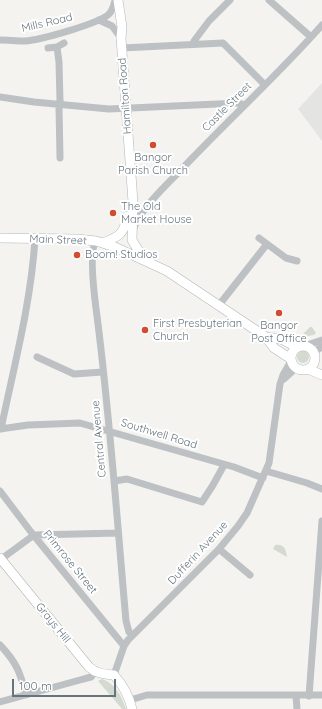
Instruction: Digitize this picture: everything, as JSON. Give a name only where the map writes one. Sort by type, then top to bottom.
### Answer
[{"type":"main road","name":"Hamilton Road","points":[[118,0],[122,27],[132,202],[132,236]]},
{"type":"main road","name":"Hamilton Road","points":[[100,242],[117,237],[124,230],[131,193]]},
{"type":"main road","name":"Main Street","points":[[132,236],[134,246],[159,267],[266,336],[281,339],[300,346]]},
{"type":"main road","name":"Main Street","points":[[0,238],[100,242],[159,267]]},
{"type":"main road","name":"Main Street","points":[[266,336],[274,348],[293,363]]},
{"type":"main road","points":[[308,369],[315,362],[317,356],[310,348],[300,346],[292,352],[293,363],[302,370],[308,369],[322,375]]},
{"type":"main road","name":"Grays Hill","points":[[0,560],[89,667],[95,672]]},
{"type":"main road","points":[[95,672],[114,675],[124,689],[131,704]]},
{"type":"street","name":"Mills Road","points":[[0,40],[26,41],[62,33],[99,20],[110,12],[113,8],[115,0]]},
{"type":"street","points":[[193,44],[209,21],[230,0]]},
{"type":"street","points":[[269,0],[312,37]]},
{"type":"street","points":[[99,20],[112,26],[122,38]]},
{"type":"street","name":"Castle Street","points":[[132,236],[135,224],[148,204],[322,25]]},
{"type":"street","points":[[48,48],[64,43]]},
{"type":"street","points":[[122,48],[223,43],[265,85]]},
{"type":"street","points":[[57,46],[59,62],[60,158]]},
{"type":"street","points":[[0,97],[109,109],[239,103],[244,105]]},
{"type":"street","points":[[132,202],[141,206],[148,204]]},
{"type":"street","points":[[259,238],[286,258],[297,261]]},
{"type":"street","points":[[1,429],[27,302],[34,260],[35,239]]},
{"type":"street","name":"Central Avenue","points":[[100,242],[93,245],[93,272],[110,430],[126,621],[129,632],[133,635]]},
{"type":"street","points":[[219,305],[267,244]]},
{"type":"street","points":[[300,346],[322,340]]},
{"type":"street","points":[[317,356],[322,346]]},
{"type":"street","points":[[36,357],[74,374],[103,372]]},
{"type":"street","name":"Dufferin Avenue","points":[[114,675],[124,646],[133,635],[219,549],[238,526],[254,499],[269,462],[280,384],[289,373],[293,363]]},
{"type":"street","name":"Southwell Road","points":[[1,429],[28,425],[80,423],[110,430],[224,465],[264,475],[307,482],[322,489]]},
{"type":"street","points":[[114,481],[127,480],[202,502],[224,465]]},
{"type":"street","name":"Primrose Street","points":[[0,491],[124,646]]},
{"type":"street","points":[[309,696],[322,521]]},
{"type":"street","points":[[0,560],[19,544],[34,535],[118,533]]},
{"type":"street","points":[[219,549],[250,575]]},
{"type":"street","points":[[0,645],[16,664],[26,695]]},
{"type":"street","points":[[0,702],[80,680],[91,676],[95,672]]},
{"type":"street","points":[[131,704],[147,695],[322,696]]},
{"type":"street","points":[[296,696],[297,709]]},
{"type":"shaded area","points":[[322,83],[322,141],[298,109]]},
{"type":"shaded area","points":[[310,327],[312,327],[316,333],[314,335],[300,337]]},
{"type":"shaded area","points":[[305,351],[308,352],[308,362],[301,363],[298,362],[297,355],[298,352]]},
{"type":"shaded area","points":[[275,545],[281,545],[284,548],[287,557],[273,549]]},
{"type":"shaded area","points":[[102,679],[114,687],[120,695],[126,709],[122,709],[98,681]]},
{"type":"place","name":"Bangor Parish Church","points":[[153,145]]},
{"type":"place","name":"The Old Market House","points":[[113,213]]},
{"type":"place","name":"Boom! Studios","points":[[77,255]]},
{"type":"place","name":"Bangor Post Office","points":[[279,313]]},
{"type":"place","name":"First Presbyterian Church","points":[[145,330]]}]
